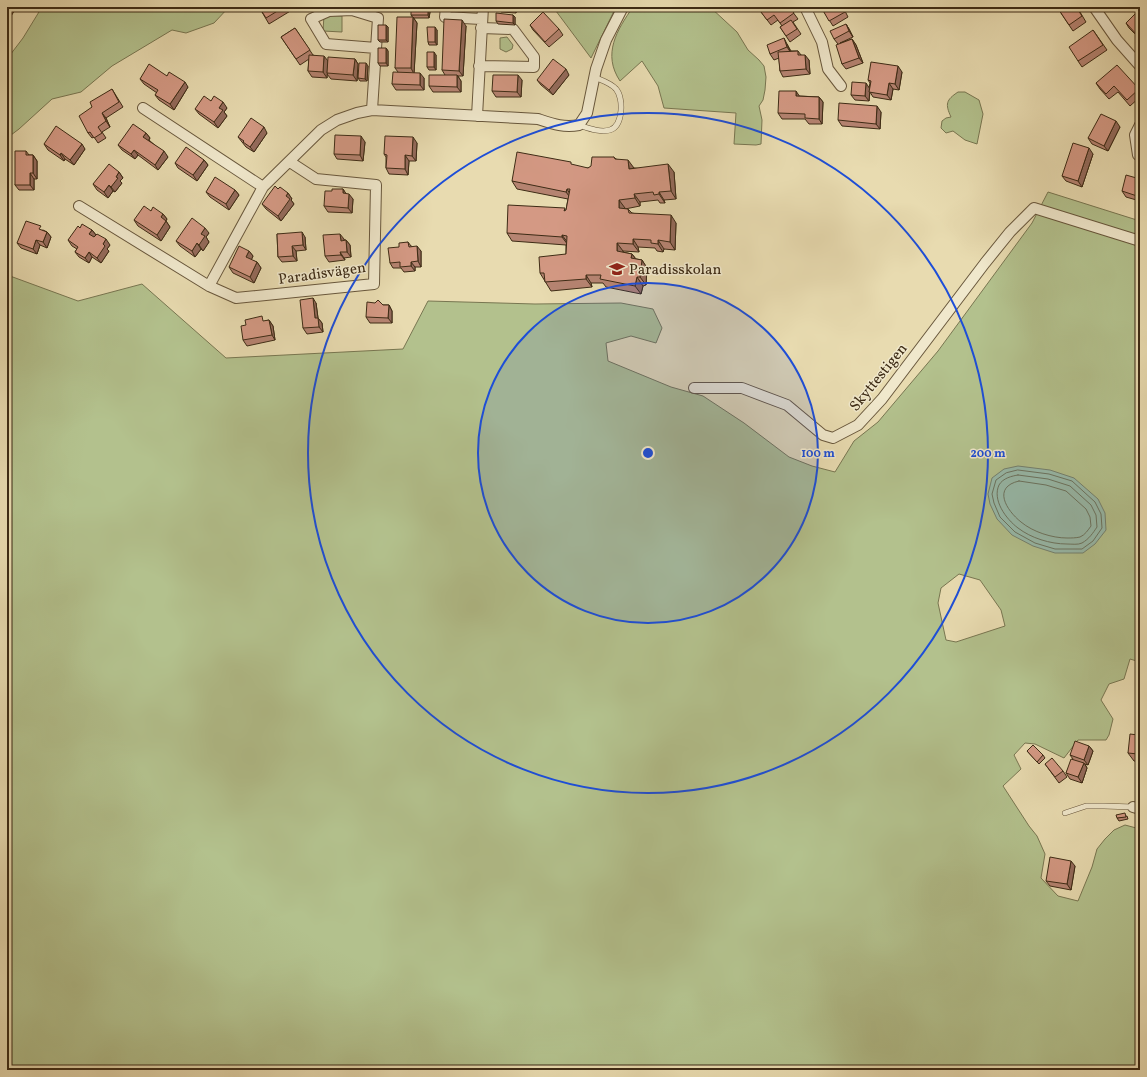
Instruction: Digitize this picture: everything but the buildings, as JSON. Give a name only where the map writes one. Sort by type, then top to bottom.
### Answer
[{"type":"street","points":[[446,7],[445,17],[513,29],[534,57],[534,67],[479,66]]},
{"type":"street","points":[[477,116],[483,7]]},
{"type":"street","points":[[209,286],[263,187],[321,130],[336,120],[356,113],[372,110],[538,119],[557,125],[570,127],[579,124],[587,113],[594,77],[606,40],[623,7]]},
{"type":"street","points":[[805,7],[822,42],[828,69],[841,86]]},
{"type":"street","points":[[1094,7],[1117,40],[1140,66]]},
{"type":"street","points":[[372,110],[378,18],[352,10],[329,11],[311,19],[326,44],[376,48]]},
{"type":"street","points":[[143,108],[263,187]]},
{"type":"street","points":[[1138,155],[1135,135],[1140,125]]},
{"type":"street","name":"Paradisvägen","points":[[79,206],[209,286],[236,298],[374,284],[376,184],[316,179],[290,162]]},
{"type":"street","name":"Skyttestigen","points":[[694,388],[742,388],[787,405],[823,435],[833,438],[858,425],[882,399],[1010,232],[1034,208],[1140,241]]},
{"type":"lane","points":[[579,124],[590,129],[609,130],[615,127],[621,115],[621,102],[617,89],[607,82],[594,77]]},
{"type":"lane","points":[[1065,813],[1086,806],[1138,807]]},
{"type":"green space","points":[[42,7],[229,7],[214,23],[186,33],[172,30],[112,66],[81,92],[52,99],[7,138],[7,59],[23,38]]},
{"type":"green space","points":[[553,7],[616,7],[591,58]]},
{"type":"green space","points":[[633,7],[710,7],[737,32],[748,50],[764,66],[766,77],[765,90],[763,100],[759,106],[762,120],[761,144],[734,144],[736,113],[664,108],[658,86],[642,61],[620,81],[612,61],[612,52],[617,33]]},
{"type":"green space","points":[[324,15],[342,16],[342,32],[323,31]]},
{"type":"green space","points":[[507,37],[513,45],[512,49],[506,52],[500,49],[500,38]]},
{"type":"green space","points":[[958,92],[965,92],[979,100],[983,114],[977,144],[965,140],[953,131],[946,133],[941,128],[942,121],[951,117],[947,105],[949,100]]},
{"type":"green space","points":[[1048,192],[1140,221],[1140,662],[1130,659],[1124,679],[1109,684],[1101,700],[1113,719],[1109,735],[1106,740],[1078,740],[1064,758],[1035,744],[1025,743],[1014,755],[1021,769],[1003,786],[1037,836],[1045,854],[1041,878],[1058,896],[1078,901],[1092,867],[1097,849],[1105,839],[1114,830],[1125,825],[1140,829],[1140,1070],[7,1070],[7,217],[10,276],[78,301],[142,284],[226,358],[403,349],[428,301],[535,304],[621,303],[653,309],[662,328],[656,343],[631,336],[606,343],[608,361],[671,387],[703,396],[744,423],[789,457],[812,466],[835,472],[854,441],[878,422],[938,351],[1032,223]],"holes":[[[959,574],[980,580],[1001,610],[1005,626],[956,642],[946,640],[938,603],[941,588]]]},
{"type":"water","points":[[1018,466],[1050,470],[1074,478],[1098,499],[1105,513],[1106,530],[1095,544],[1083,553],[1055,553],[1033,546],[1012,535],[997,519],[990,504],[988,494],[992,478],[1004,469]]},
{"type":"place","name":"Paradisskolan","points":[[617,269]]}]
